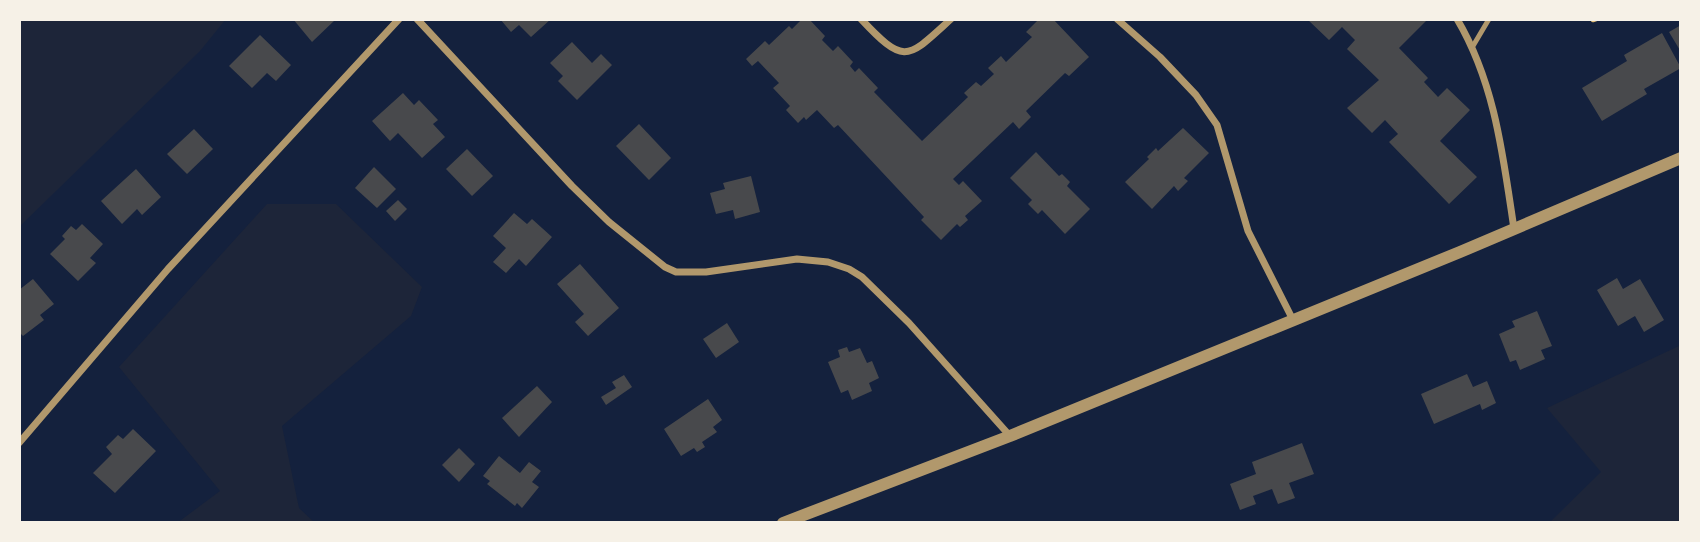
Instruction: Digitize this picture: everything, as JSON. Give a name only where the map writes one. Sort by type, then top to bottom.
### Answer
[{"type":"street","points":[[19,443],[168,269],[399,19]]},
{"type":"street","points":[[417,19],[572,186],[609,222],[666,267],[676,272],[696,273],[797,259],[828,262],[849,269],[901,315],[1010,436]]},
{"type":"street","points":[[860,19],[899,52],[907,54],[920,47],[951,19]]},
{"type":"street","points":[[1117,19],[1160,57],[1196,95],[1217,125],[1248,231],[1293,320]]},
{"type":"street","points":[[1457,19],[1472,46],[1499,130],[1514,229]]},
{"type":"street","points":[[783,523],[1010,436],[1681,158]]},
{"type":"lane","points":[[1472,46],[1489,19]]},
{"type":"shaded area","points":[[19,19],[226,19],[200,51],[19,227]]},
{"type":"shaded area","points":[[267,204],[336,204],[422,287],[411,316],[282,426],[299,508],[315,523],[177,523],[220,491],[119,367]]},
{"type":"shaded area","points":[[1681,345],[1681,523],[1549,523],[1601,472],[1547,408]]},
{"type":"building","points":[[293,19],[336,19],[312,42]]},
{"type":"building","points":[[500,19],[551,19],[531,37],[519,25],[511,32]]},
{"type":"building","points":[[802,19],[809,19],[825,36],[822,40],[833,51],[838,46],[853,62],[850,66],[855,72],[859,68],[878,88],[874,92],[922,141],[968,97],[964,93],[976,82],[981,86],[994,74],[988,68],[1001,56],[1006,62],[1032,37],[1026,32],[1039,19],[1053,19],[1089,57],[1069,76],[1065,73],[1026,111],[1031,117],[1019,129],[1013,122],[953,179],[959,185],[963,181],[982,201],[965,216],[968,220],[960,227],[957,224],[941,240],[921,220],[924,217],[838,125],[834,128],[817,110],[798,123],[786,110],[790,106],[773,88],[779,83],[758,61],[752,66],[746,59],[765,41],[769,45],[789,26],[792,29]]},
{"type":"building","points":[[1307,19],[1426,21],[1399,48],[1428,78],[1424,82],[1438,97],[1447,88],[1470,110],[1440,141],[1477,177],[1449,204],[1389,142],[1398,134],[1385,120],[1372,133],[1347,108],[1379,80],[1347,49],[1355,40],[1342,27],[1329,40]]},
{"type":"building","points":[[1681,25],[1681,52],[1669,32]]},
{"type":"building","points":[[1662,33],[1681,68],[1644,89],[1647,94],[1602,121],[1582,88],[1627,61],[1624,55]]},
{"type":"building","points":[[260,35],[291,65],[276,81],[267,73],[252,88],[229,66]]},
{"type":"building","points":[[572,42],[592,63],[601,54],[612,65],[577,100],[558,81],[563,76],[550,63]]},
{"type":"building","points":[[403,93],[414,105],[419,100],[438,120],[433,124],[445,137],[422,158],[398,133],[390,141],[372,121]]},
{"type":"building","points":[[639,124],[671,158],[649,180],[616,146]]},
{"type":"building","points":[[1183,128],[1209,153],[1184,178],[1188,181],[1178,191],[1174,186],[1152,209],[1125,182],[1149,159],[1147,157],[1156,148],[1158,151]]},
{"type":"building","points":[[194,129],[213,149],[187,174],[167,154]]},
{"type":"building","points":[[467,149],[493,176],[472,196],[446,169]]},
{"type":"building","points":[[1036,152],[1059,176],[1062,174],[1070,182],[1067,186],[1090,209],[1065,234],[1042,210],[1038,214],[1028,204],[1032,200],[1010,178]]},
{"type":"building","points":[[374,167],[396,189],[377,208],[355,188]]},
{"type":"building","points":[[136,169],[161,197],[142,215],[137,209],[122,224],[101,201]]},
{"type":"building","points":[[751,176],[760,212],[735,219],[733,210],[716,214],[710,193],[725,189],[723,183]]},
{"type":"building","points":[[398,200],[407,209],[395,221],[386,211]]},
{"type":"building","points":[[514,213],[527,224],[532,219],[552,237],[526,266],[519,259],[506,273],[493,262],[506,248],[493,236]]},
{"type":"building","points":[[82,224],[103,244],[90,258],[96,263],[78,281],[50,254],[65,239],[62,236],[71,226],[76,230]]},
{"type":"building","points":[[580,264],[619,308],[588,336],[575,322],[584,314],[557,284]]},
{"type":"building","points":[[1617,278],[1623,289],[1640,279],[1664,320],[1644,332],[1635,316],[1618,326],[1597,290]]},
{"type":"building","points":[[33,279],[54,304],[40,315],[44,320],[23,336],[19,332],[19,290]]},
{"type":"building","points":[[1537,311],[1552,346],[1541,350],[1545,359],[1520,370],[1516,360],[1510,362],[1499,334],[1515,327],[1512,321]]},
{"type":"building","points":[[727,323],[739,342],[716,358],[703,339]]},
{"type":"building","points":[[847,347],[849,352],[860,348],[867,363],[872,361],[879,378],[869,383],[872,391],[852,400],[848,390],[841,393],[828,362],[840,357],[838,350]]},
{"type":"building","points":[[1467,374],[1473,387],[1487,381],[1496,403],[1482,410],[1480,404],[1434,424],[1421,394]]},
{"type":"building","points":[[624,375],[632,387],[606,405],[601,397],[616,388],[612,382]]},
{"type":"building","points":[[537,386],[552,402],[519,437],[502,418]]},
{"type":"building","points":[[708,399],[722,420],[713,427],[717,432],[702,442],[705,447],[697,452],[694,448],[681,456],[664,429]]},
{"type":"building","points":[[133,429],[156,451],[115,493],[93,473],[112,454],[106,447],[118,435],[123,439]]},
{"type":"building","points":[[1302,443],[1314,474],[1289,483],[1295,498],[1278,504],[1272,489],[1253,496],[1256,504],[1240,510],[1230,484],[1256,474],[1252,462]]},
{"type":"building","points":[[459,448],[475,464],[459,482],[442,465]]},
{"type":"building","points":[[499,456],[520,473],[529,462],[541,471],[532,482],[539,487],[522,508],[517,503],[515,506],[487,484],[490,481],[483,476]]}]
